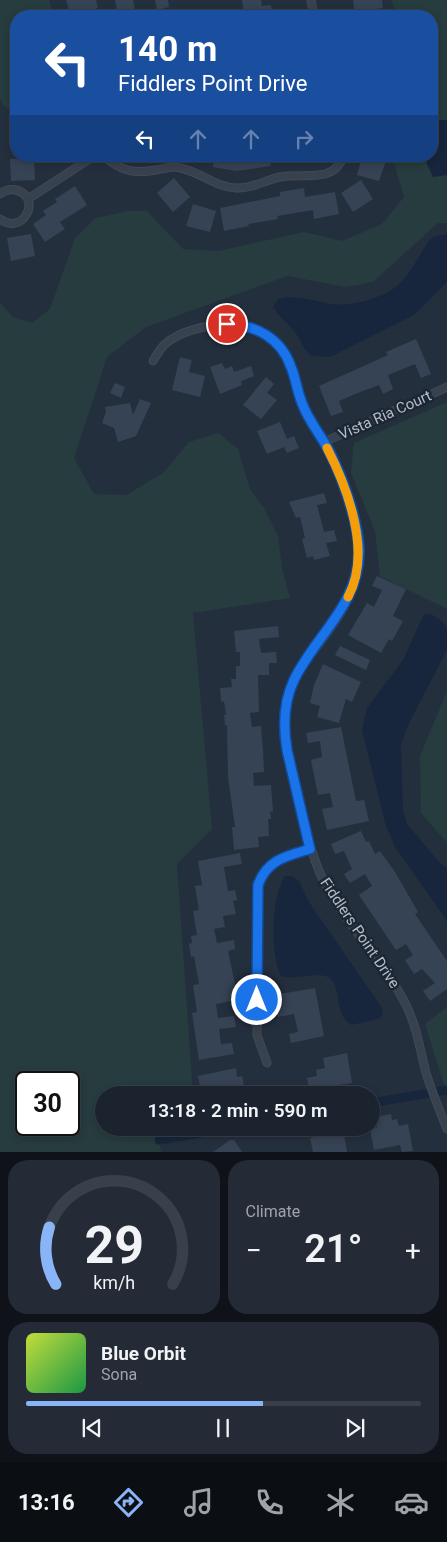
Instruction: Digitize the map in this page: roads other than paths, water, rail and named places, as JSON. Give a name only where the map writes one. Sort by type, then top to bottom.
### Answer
[{"type":"street","points":[[28,199],[85,162]]},
{"type":"street","points":[[111,162],[116,167],[130,172],[149,172],[174,167],[186,169],[216,184],[236,188],[252,187],[292,175],[323,176],[336,170],[341,162]]},
{"type":"street","points":[[0,194],[15,190],[25,194],[28,199],[29,210],[23,220],[12,224],[0,219]]},
{"type":"street","name":"Fiddlers Point Drive","points":[[153,361],[164,344],[191,331],[227,324],[251,327],[272,338],[287,357],[302,404],[324,442],[343,484],[354,523],[359,551],[358,567],[350,594],[324,636],[298,672],[286,706],[284,734],[310,849],[330,894],[390,978],[408,1008],[420,1042],[432,1093],[447,1130]]},
{"type":"street","name":"Vista Ria Court","points":[[324,442],[447,387]]},
{"type":"street","points":[[267,1063],[257,1035],[258,885],[266,869],[273,862],[310,849]]},
{"type":"water","points":[[438,120],[447,120],[447,175],[433,177],[427,162],[438,162]]},
{"type":"water","points":[[447,234],[447,282],[414,315],[330,357],[311,356],[295,332],[273,307],[278,299],[285,298],[298,298],[339,305],[357,303],[376,297],[393,289],[404,279],[432,237]]},
{"type":"water","points":[[424,614],[431,614],[443,622],[447,629],[447,650],[409,723],[401,744],[403,811],[407,824],[440,863],[447,868],[447,921],[395,847],[385,823],[362,730],[367,708],[403,660]]},
{"type":"water","points":[[285,876],[292,876],[299,881],[309,902],[382,1008],[383,1015],[378,1019],[351,1025],[347,1022],[341,1011],[334,983],[329,978],[322,975],[281,976],[275,954],[274,925],[277,897]]},
{"type":"waterway","points":[[380,1101],[447,1090]]},
{"type":"waterway","points":[[159,1140],[183,1136]]}]
